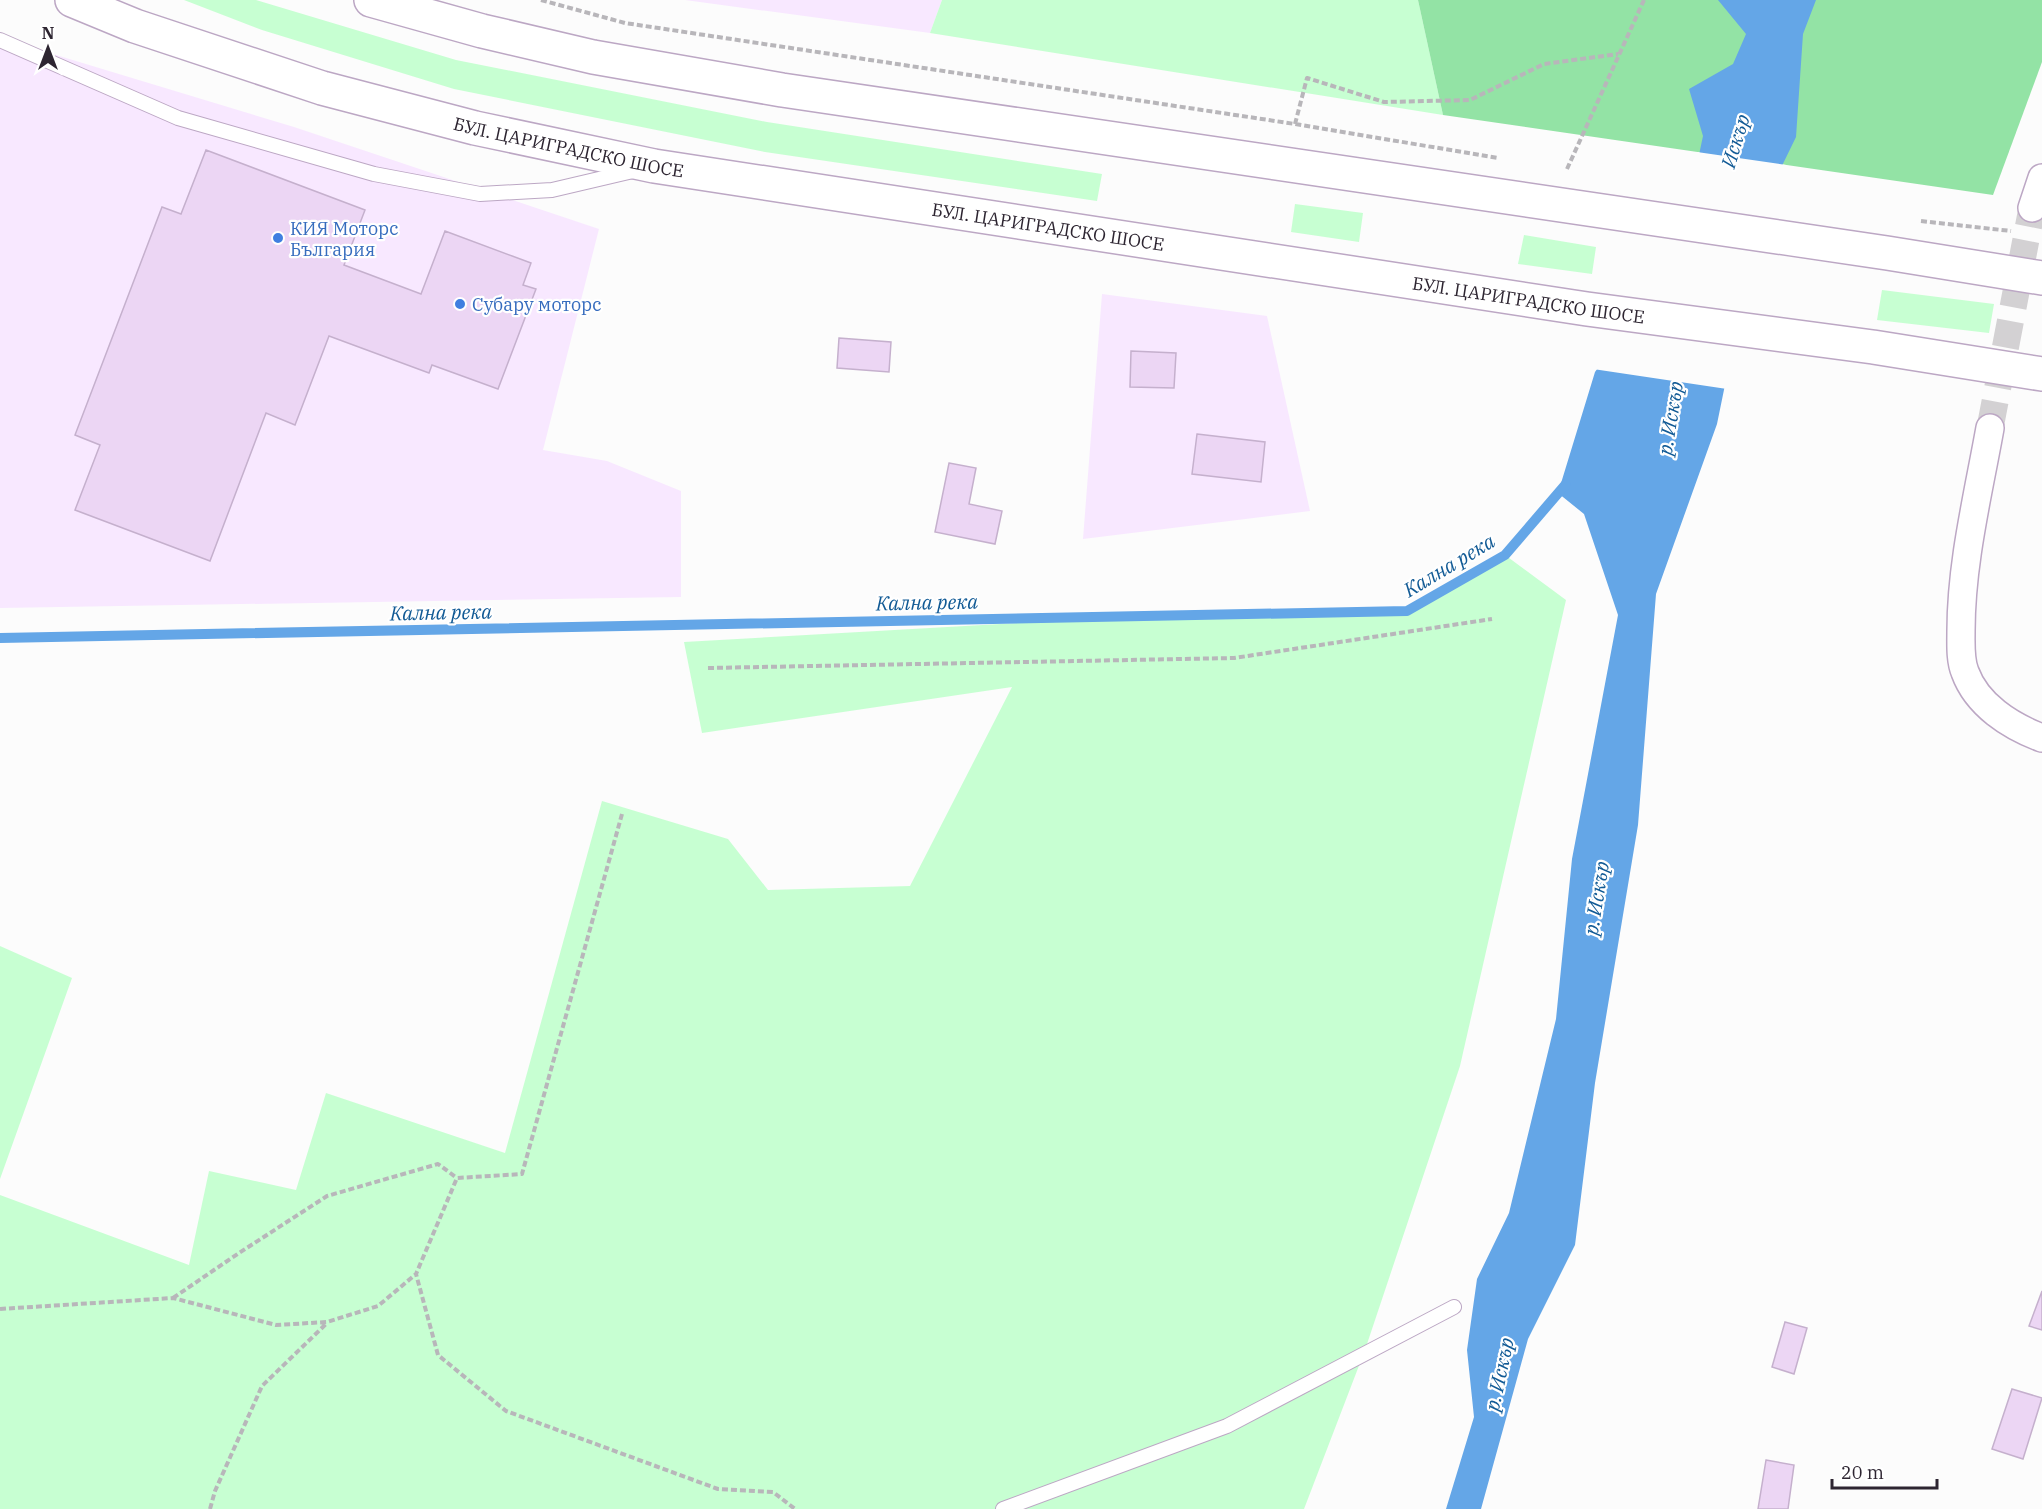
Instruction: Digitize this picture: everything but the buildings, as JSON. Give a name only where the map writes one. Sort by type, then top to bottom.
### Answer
[{"type":"highway","name":"БУЛ. ЦАРИГРАДСКО ШОСЕ","points":[[72,0],[135,26],[322,88],[475,128],[654,166],[1587,309],[1873,347],[2036,377]]},
{"type":"highway","points":[[371,0],[593,57],[782,90],[2042,278]]},
{"type":"street","points":[[2032,208],[2042,178]]},
{"type":"street","points":[[1990,428],[1962,595],[1961,644],[1964,670],[1976,694],[1998,715],[2028,733],[2042,738]]},
{"type":"lane","points":[[0,40],[178,118],[374,174],[480,194],[552,190],[654,166]]},
{"type":"lane","points":[[1004,1509],[1227,1426],[1454,1307]]},
{"type":"path","points":[[541,0],[625,23],[1295,124],[1508,159]]},
{"type":"path","points":[[1577,170],[1567,169],[1644,0]]},
{"type":"path","points":[[1295,124],[1307,78],[1384,102],[1470,100],[1544,64],[1618,54]]},
{"type":"path","points":[[1915,220],[2019,232]]},
{"type":"path","points":[[708,668],[1234,658],[1492,619]]},
{"type":"path","points":[[173,1298],[327,1196],[438,1164],[457,1178],[522,1174],[621,814]]},
{"type":"path","points":[[0,1309],[173,1298],[276,1325],[327,1322],[378,1306],[416,1274],[457,1178]]},
{"type":"path","points":[[416,1274],[438,1355],[506,1411],[718,1489],[772,1492],[795,1509]]},
{"type":"path","points":[[210,1509],[215,1491],[262,1386],[327,1322]]},
{"type":"shaded area","points":[[685,0],[942,0],[930,33]]},
{"type":"shaded area","points":[[0,38],[294,127],[599,229],[543,450],[607,461],[681,491],[681,597],[0,608]]},
{"type":"shaded area","points":[[1102,294],[1267,316],[1310,511],[1083,539]]},
{"type":"green space","points":[[184,0],[256,0],[456,60],[767,122],[1102,174],[1097,201],[765,152],[454,89],[262,30]]},
{"type":"green space","points":[[942,0],[1418,0],[1443,115],[930,33]]},
{"type":"green space","points":[[1418,0],[2042,0],[2042,62],[1993,195],[1443,115]]},
{"type":"green space","points":[[1295,204],[1363,213],[1359,242],[1291,232]]},
{"type":"green space","points":[[1524,235],[1596,247],[1592,274],[1518,264]]},
{"type":"green space","points":[[1882,290],[1994,304],[1989,333],[1877,320]]},
{"type":"green space","points":[[1505,555],[1566,600],[1460,1066],[1365,1350],[1304,1509],[0,1509],[0,1195],[189,1265],[209,1171],[296,1190],[326,1093],[505,1153],[602,801],[728,839],[768,890],[910,886],[1012,687],[702,733],[684,642],[1139,616],[1407,611]]},
{"type":"green space","points":[[0,946],[72,978],[0,1179]]},
{"type":"water","points":[[1718,0],[1816,0],[1803,34],[1796,137],[1761,209],[1717,424],[1656,594],[1638,825],[1595,1083],[1575,1245],[1528,1339],[1481,1509],[1446,1509],[1474,1417],[1467,1350],[1477,1279],[1509,1213],[1556,1019],[1572,859],[1618,615],[1584,514],[1558,493],[1595,372],[1678,254],[1703,136],[1689,89],[1733,64],[1746,34]]},
{"type":"pier","points":[[1697,152],[1786,165],[1764,210],[1727,389],[1593,369],[1675,253]]},
{"type":"waterway","name":"Кална река","points":[[0,638],[1407,611],[1505,555],[1566,484]]},
{"type":"tunnel","points":[[1990,428],[2032,208]]},
{"type":"place","name":"КИЯ Моторс България","points":[[278,238]]},
{"type":"place","name":"Субару моторс","points":[[460,304]]},
{"type":"water label","name":"Искър","points":[[1735,141]]},
{"type":"water label","name":"р. Искър","points":[[1670,418]]},
{"type":"water label","name":"р. Искър","points":[[1596,898]]},
{"type":"water label","name":"р. Искър","points":[[1499,1374]]}]
